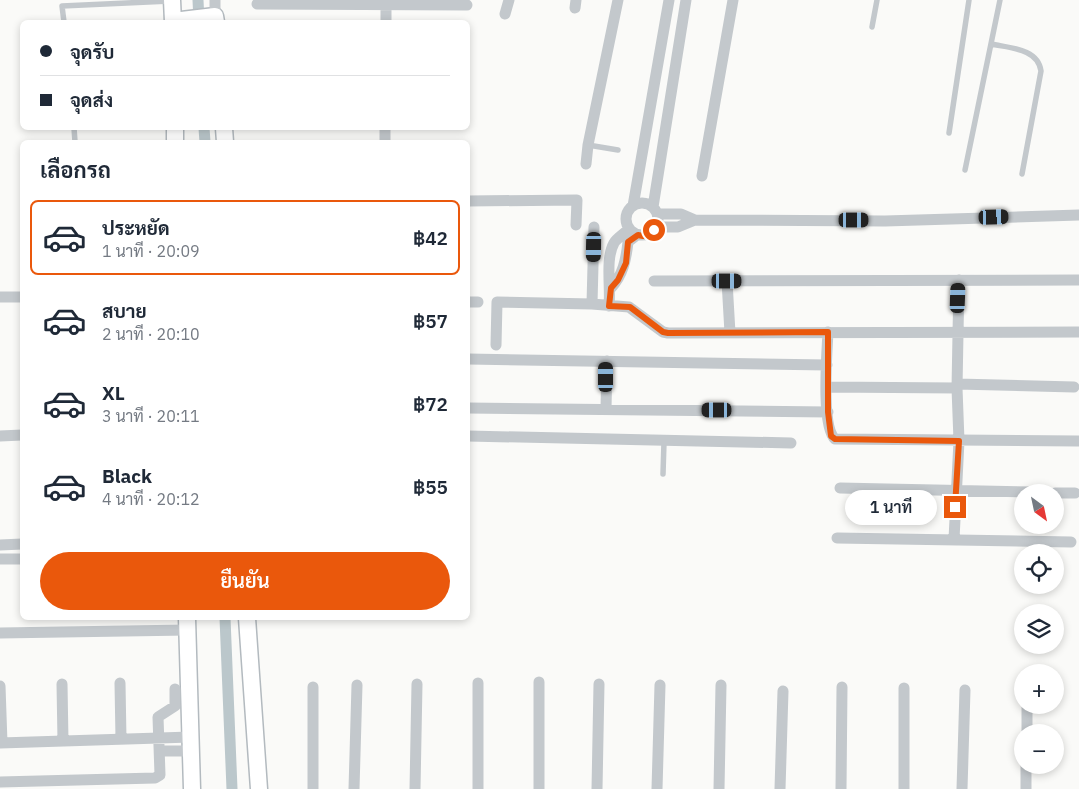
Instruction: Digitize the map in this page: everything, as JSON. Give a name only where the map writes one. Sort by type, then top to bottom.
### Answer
[{"type":"street","points":[[505,14],[510,0]]},
{"type":"street","points":[[586,164],[588,145],[618,0]]},
{"type":"street","points":[[609,306],[611,288],[618,280],[626,263],[628,242],[633,232],[626,215],[633,206],[669,0]]},
{"type":"street","points":[[633,232],[650,234],[656,227],[655,210],[686,0]]},
{"type":"street","points":[[702,176],[733,0]]},
{"type":"street","points":[[172,1],[173,20]]},
{"type":"street","points":[[386,2],[386,20]]},
{"type":"street","points":[[257,4],[386,2],[467,5]]},
{"type":"street","points":[[183,20],[208,15]]},
{"type":"street","points":[[470,201],[577,200],[576,225]]},
{"type":"street","points":[[633,206],[644,203],[655,210],[680,214],[695,220],[885,221],[1079,215]]},
{"type":"street","points":[[656,227],[678,227],[695,220]]},
{"type":"street","points":[[592,304],[594,227]]},
{"type":"street","points":[[954,539],[959,441],[957,386],[959,280]]},
{"type":"street","points":[[654,281],[1079,280]]},
{"type":"street","points":[[727,281],[730,333]]},
{"type":"street","points":[[0,297],[20,297]]},
{"type":"street","points":[[496,345],[497,302],[592,304],[630,307],[663,332],[668,333],[1079,332]]},
{"type":"street","points":[[828,332],[827,387],[829,432],[835,439],[1078,442]]},
{"type":"street","points":[[470,359],[827,365]]},
{"type":"street","points":[[606,409],[607,361]]},
{"type":"street","points":[[827,387],[1074,387]]},
{"type":"street","points":[[470,408],[828,412]]},
{"type":"street","points":[[0,436],[20,435]]},
{"type":"street","points":[[470,436],[664,442],[791,443]]},
{"type":"street","points":[[840,488],[1014,492]]},
{"type":"street","points":[[1064,493],[1075,494]]},
{"type":"street","points":[[837,538],[1071,542]]},
{"type":"street","points":[[0,545],[20,544]]},
{"type":"street","points":[[0,559],[20,559]]},
{"type":"street","points":[[247,620],[259,789]]},
{"type":"street","points":[[0,633],[188,624],[192,789]]},
{"type":"street","points":[[539,682],[539,789]]},
{"type":"street","points":[[120,683],[121,739]]},
{"type":"street","points":[[478,683],[478,789]]},
{"type":"street","points":[[62,684],[63,741]]},
{"type":"street","points":[[415,789],[417,684]]},
{"type":"street","points":[[596,789],[599,684]]},
{"type":"street","points":[[657,789],[660,684]]},
{"type":"street","points":[[354,789],[356,685]]},
{"type":"street","points":[[719,789],[721,685]]},
{"type":"street","points":[[0,686],[1,743],[159,738],[191,744]]},
{"type":"street","points":[[313,686],[313,789]]},
{"type":"street","points":[[841,789],[842,687]]},
{"type":"street","points":[[0,782],[156,778],[160,774],[158,717],[175,706],[175,688]]},
{"type":"street","points":[[904,688],[904,789]]},
{"type":"street","points":[[962,789],[965,690]]},
{"type":"street","points":[[780,789],[783,691]]},
{"type":"street","points":[[160,751],[191,744]]},
{"type":"street","points":[[1026,774],[1026,789]]},
{"type":"lane","points":[[872,27],[877,0]]},
{"type":"lane","points":[[949,133],[969,0]]},
{"type":"lane","points":[[965,170],[1000,0]]},
{"type":"lane","points":[[64,20],[62,3],[172,1]]},
{"type":"lane","points":[[990,44],[1030,54],[1040,63],[1041,71],[1022,174]]},
{"type":"lane","points":[[588,145],[618,150]]},
{"type":"lane","points":[[663,474],[664,442]]},
{"type":"waterway","points":[[198,0],[199,20]]},
{"type":"waterway","points":[[204,130],[205,140]]},
{"type":"waterway","points":[[225,620],[232,789]]},
{"type":"route","points":[[654,230],[650,234],[638,235],[628,242],[626,263],[618,280],[611,288],[609,306],[630,307],[663,332],[668,333],[828,332],[828,412],[831,436],[835,439],[959,441],[955,507]]}]
